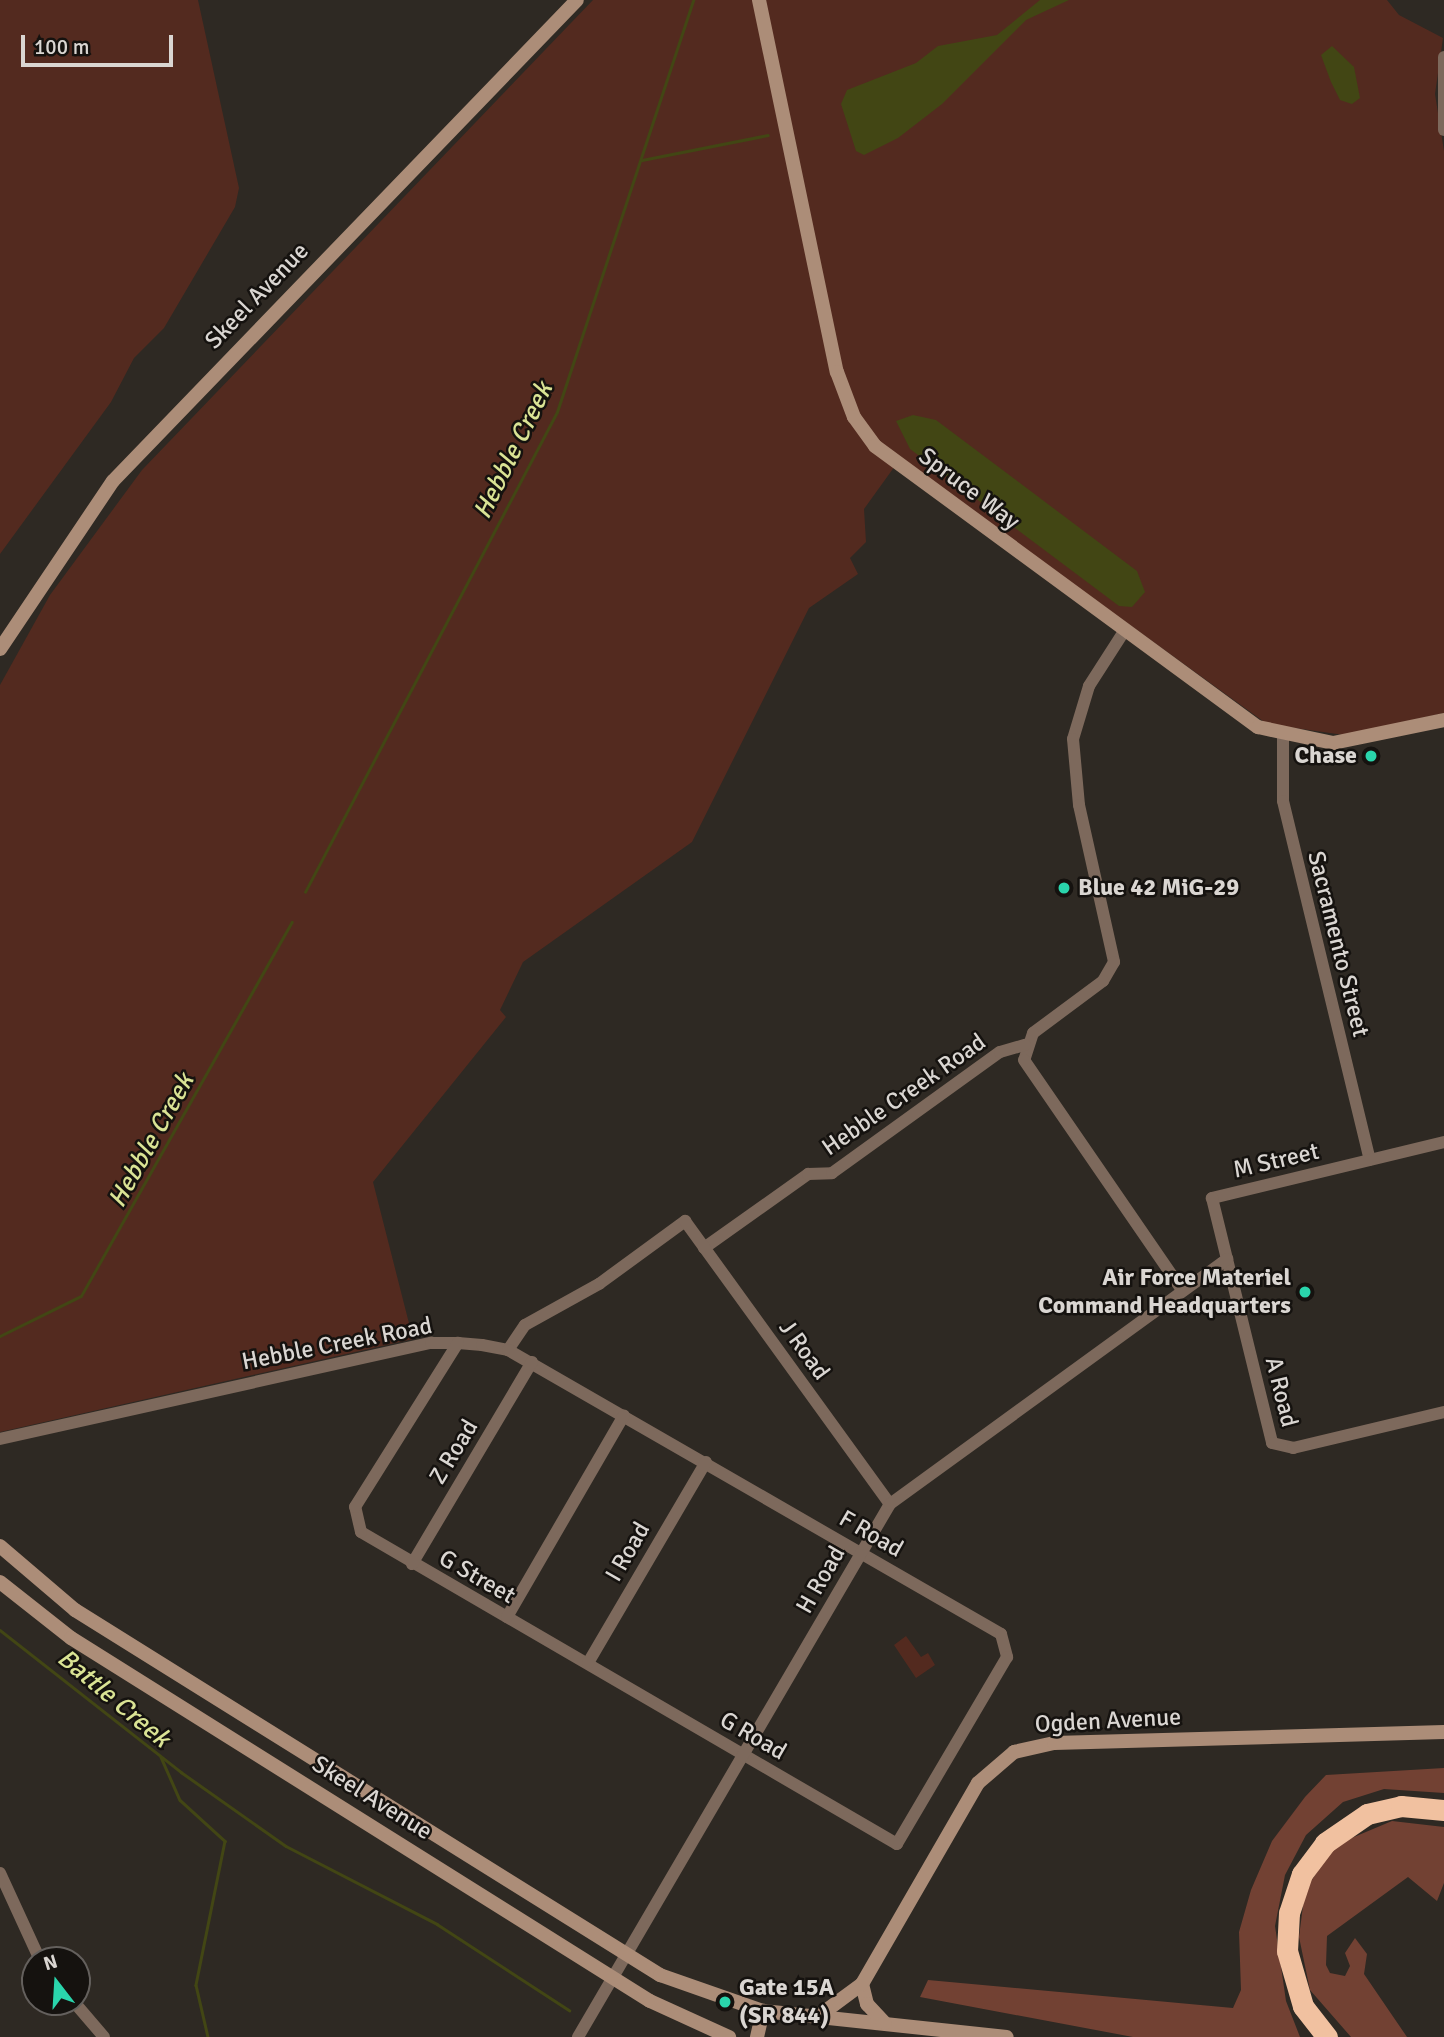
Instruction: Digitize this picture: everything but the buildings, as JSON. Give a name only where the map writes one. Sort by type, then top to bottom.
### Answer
[{"type":"highway","points":[[1327,2037],[1303,2006],[1287,1951],[1289,1913],[1302,1874],[1325,1843],[1367,1814],[1401,1806],[1444,1810]]},
{"type":"street","name":"Skeel Avenue","points":[[0,649],[113,481],[577,0]]},
{"type":"street","name":"Spruce Way","points":[[759,0],[837,372],[854,417],[875,446],[1123,633],[1258,727],[1283,737],[1333,743],[1444,720]]},
{"type":"street","points":[[1444,57],[1444,130]]},
{"type":"street","name":"Hebble Creek Road","points":[[704,1248],[808,1174],[832,1174],[1000,1052],[1025,1045],[1102,981],[1114,962],[1079,805],[1073,739],[1089,686],[1123,633]]},
{"type":"street","name":"Sacramento Street","points":[[1283,737],[1283,801],[1370,1160]]},
{"type":"street","points":[[1025,1045],[1027,1073],[1183,1290]]},
{"type":"street","points":[[1370,1160],[1444,1142]]},
{"type":"street","name":"M Street","points":[[1227,1259],[1212,1198],[1370,1160]]},
{"type":"street","name":"J Road","points":[[508,1350],[526,1325],[599,1284],[685,1221],[890,1504]]},
{"type":"street","name":"H Road","points":[[578,2037],[890,1504],[1227,1259]]},
{"type":"street","name":"A Road","points":[[1227,1259],[1266,1433],[1276,1446],[1444,1412]]},
{"type":"street","name":"Hebble Creek Road","points":[[0,1439],[430,1343],[458,1343],[508,1350]]},
{"type":"street","name":"G Street","points":[[458,1343],[353,1518],[361,1532],[412,1564],[588,1663]]},
{"type":"street","name":"F Road","points":[[508,1350],[1001,1633],[1008,1649],[897,1844]]},
{"type":"street","name":"Z Road","points":[[412,1564],[532,1362]]},
{"type":"street","points":[[507,1617],[624,1415]]},
{"type":"street","name":"I Road","points":[[588,1663],[706,1462]]},
{"type":"street","name":"Skeel Avenue","points":[[0,1546],[75,1610],[627,1956],[700,1991],[757,2010],[1007,2037]]},
{"type":"street","name":"Skeel Avenue","points":[[0,1582],[71,1638],[688,2022],[729,2037]]},
{"type":"street","name":"G Road","points":[[588,1663],[897,1844]]},
{"type":"street","name":"Ogden Avenue","points":[[862,1984],[978,1783],[1014,1752],[1054,1743],[1444,1732]]},
{"type":"street","points":[[0,1873],[34,1946]]},
{"type":"street","points":[[817,2016],[862,1984],[867,2004],[886,2023]]},
{"type":"street","points":[[757,2010],[757,2037]]},
{"type":"street","points":[[86,2016],[104,2037]]},
{"type":"shaded area","points":[[0,0],[198,0],[239,188],[235,207],[164,328],[134,358],[111,402],[0,554]]},
{"type":"shaded area","points":[[593,0],[1387,0],[1399,15],[1443,38],[1435,94],[1444,151],[1444,713],[1344,735],[1267,724],[900,459],[864,509],[866,542],[850,558],[858,574],[809,608],[692,842],[523,962],[500,1010],[506,1017],[373,1182],[413,1339],[0,1432],[0,685],[50,595],[142,470]]},
{"type":"shaded area","points":[[1040,0],[1069,0],[1026,20],[942,104],[898,138],[864,155],[856,151],[841,104],[847,90],[916,63],[938,46],[997,35]]},
{"type":"shaded area","points":[[1332,46],[1354,67],[1360,98],[1352,104],[1340,100],[1321,55]]},
{"type":"shaded area","points":[[913,415],[936,420],[1137,571],[1145,592],[1132,607],[1119,606],[910,449],[896,421]]},
{"type":"shaded area","points":[[906,1636],[921,1657],[928,1653],[935,1665],[916,1678],[894,1645]]},
{"type":"shaded area","points":[[1444,1768],[1444,1793],[1384,1789],[1343,1802],[1306,1835],[1285,1875],[1275,1926],[1286,2001],[1300,2037],[1133,2037],[920,1997],[928,1980],[1233,2008],[1241,1990],[1239,1932],[1251,1890],[1272,1841],[1305,1797],[1326,1775]]},
{"type":"shaded area","points":[[1392,1821],[1444,1827],[1444,1883],[1437,1901],[1408,1877],[1327,1936],[1326,1965],[1330,1973],[1345,1976],[1350,1966],[1345,1953],[1355,1938],[1367,1954],[1364,1974],[1407,2037],[1351,2037],[1310,1990],[1299,1937],[1305,1890],[1335,1845]]},
{"type":"waterway","name":"Hebble Creek","points":[[305,892],[557,412],[693,0]]},
{"type":"waterway","points":[[642,160],[768,135]]},
{"type":"waterway","name":"Hebble Creek","points":[[0,1336],[81,1296],[292,922]]},
{"type":"waterway","points":[[0,1630],[181,1772],[286,1846],[437,1924],[569,2010]]},
{"type":"waterway","name":"Battle Creek","points":[[161,1757],[180,1800],[225,1841],[196,1985],[208,2037]]},
{"type":"place","name":"Chase","points":[[1371,756]]},
{"type":"place","name":"Blue 42 MiG-29","points":[[1064,888]]},
{"type":"place","name":"Air Force Materiel Command Headquarters","points":[[1305,1292]]},
{"type":"place","name":"Gate 15A (SR 844)","points":[[725,2002]]}]
